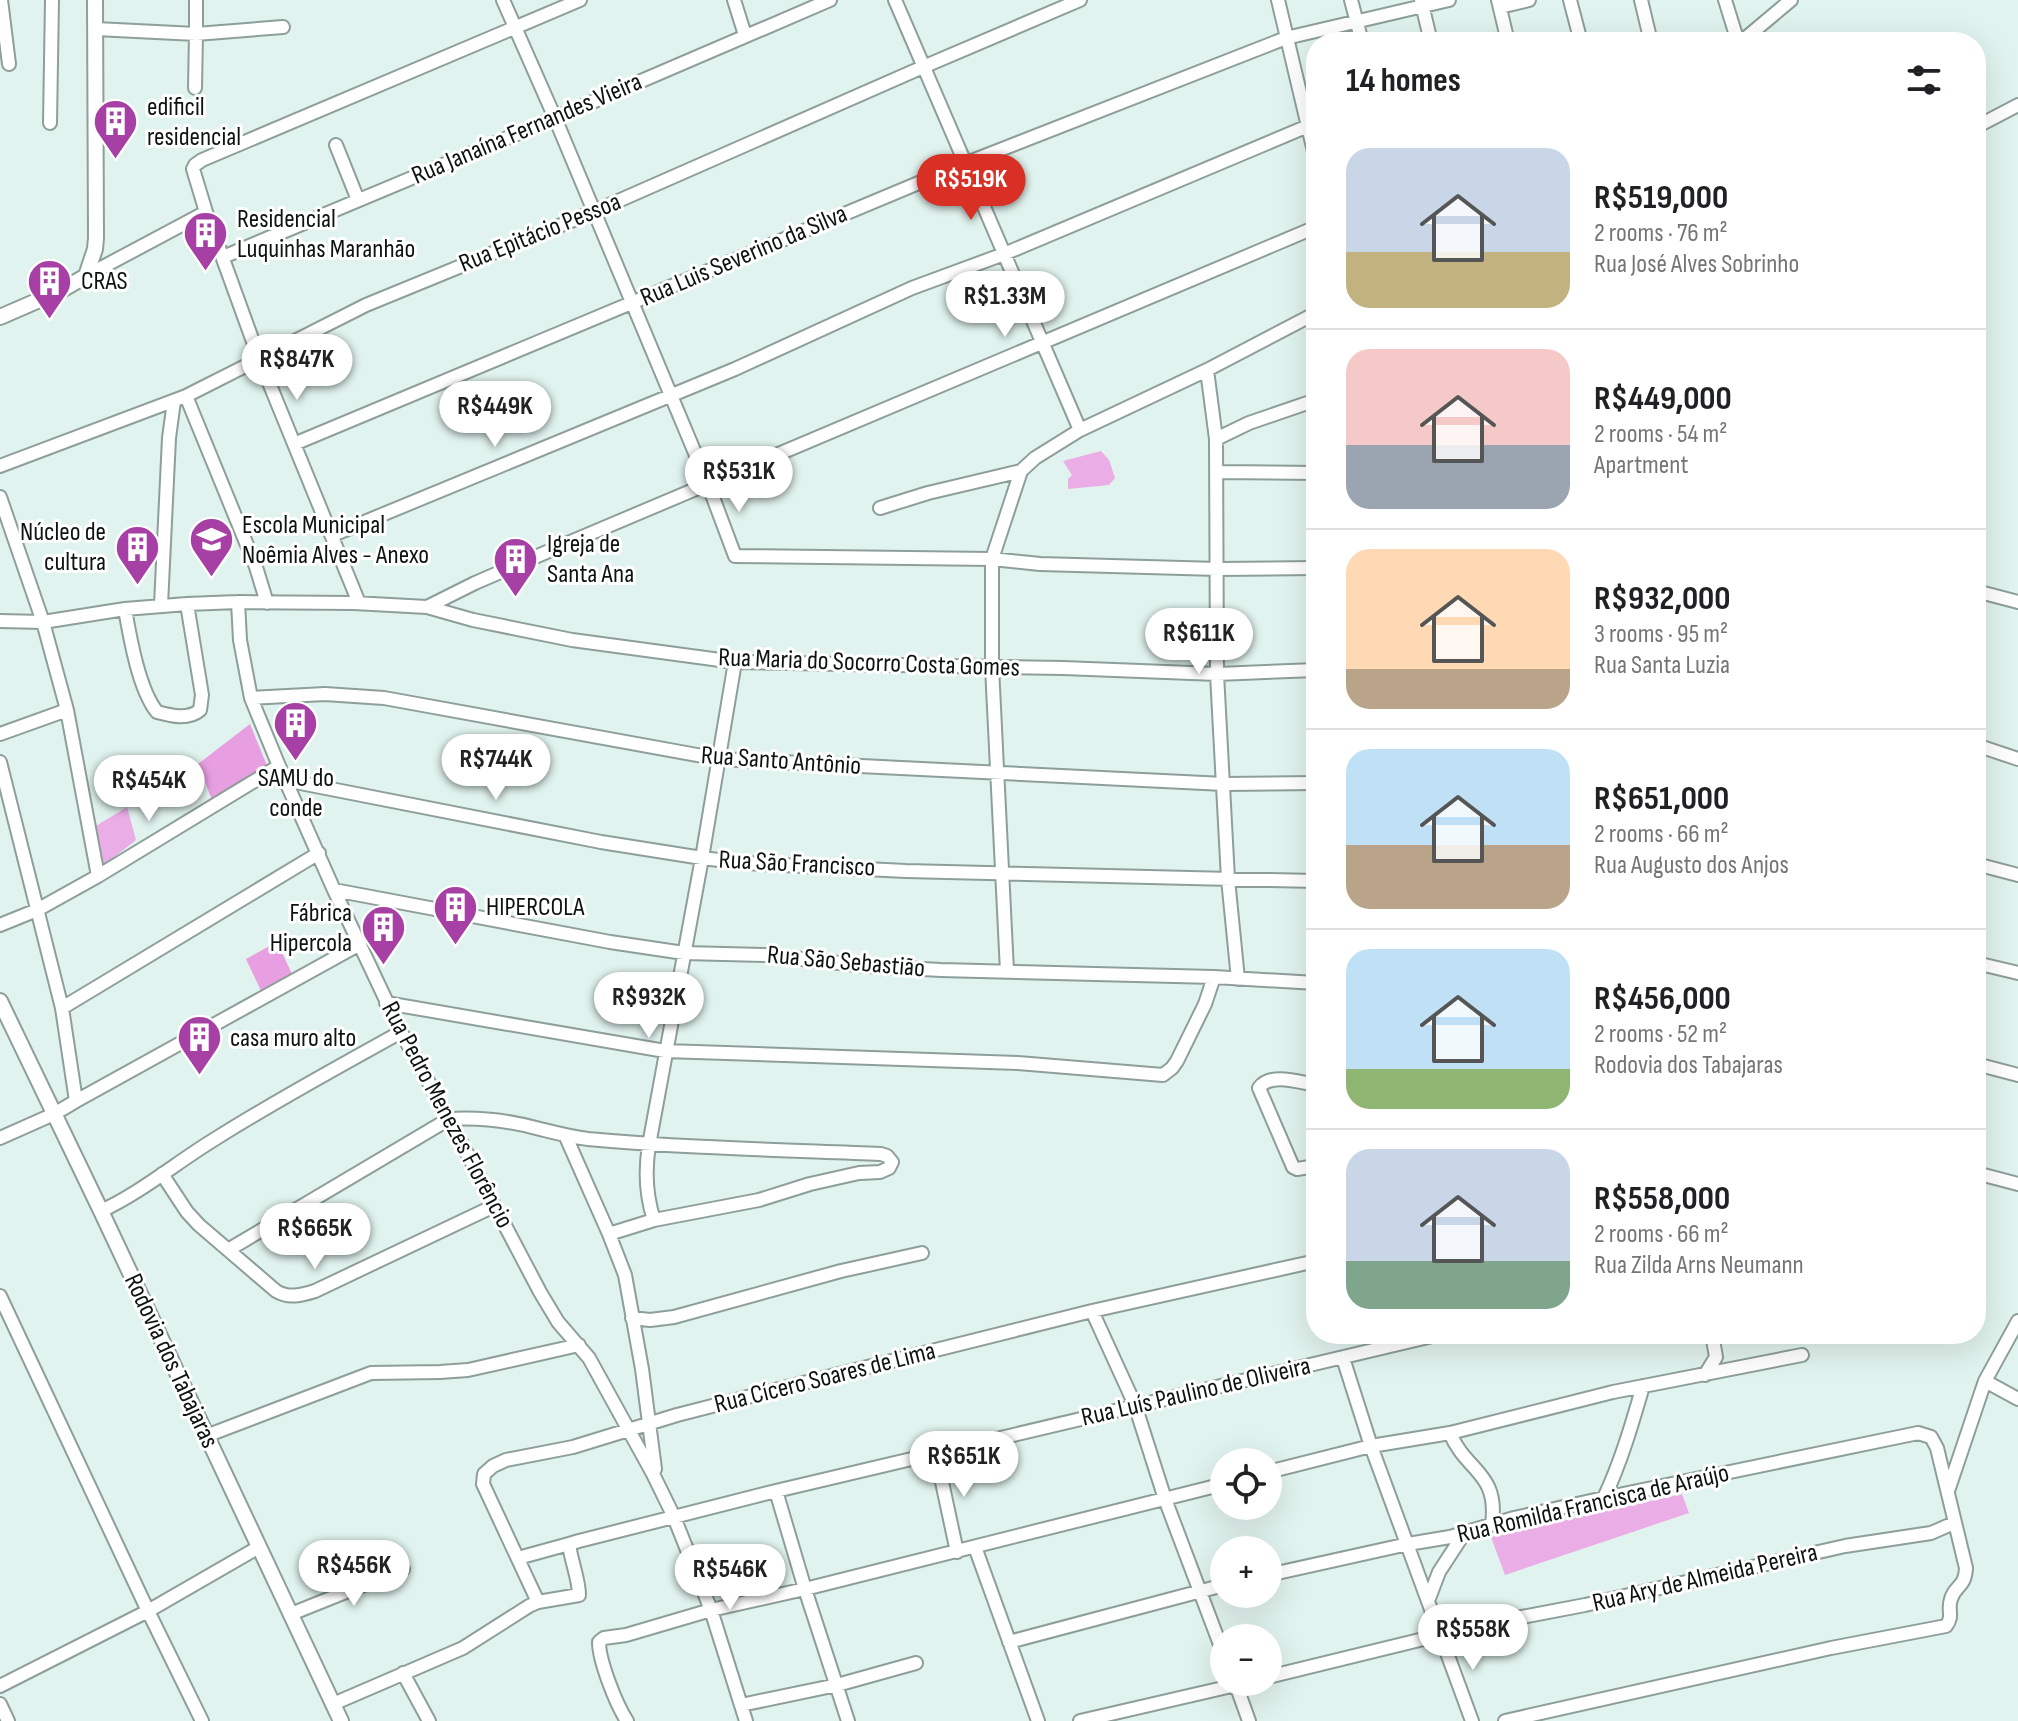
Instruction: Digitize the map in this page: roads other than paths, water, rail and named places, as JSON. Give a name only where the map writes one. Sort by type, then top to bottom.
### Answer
[{"type":"main road","points":[[0,317],[86,276],[95,249],[95,0]]},
{"type":"main road","name":"Rodovia dos Tabajaras","points":[[0,1001],[5,1025],[54,1114],[101,1211],[341,1721]]},
{"type":"street","points":[[1,0],[9,64]]},
{"type":"street","points":[[50,123],[52,0]]},
{"type":"street","points":[[195,88],[196,0]]},
{"type":"street","points":[[503,0],[671,395],[735,556],[992,559],[1040,564],[1218,569],[1306,568]]},
{"type":"street","points":[[359,603],[259,358],[193,169],[198,163],[578,0]]},
{"type":"street","points":[[734,0],[745,35]]},
{"type":"street","name":"Rua Janaína Fernandes Vieira","points":[[223,257],[830,0]]},
{"type":"street","points":[[895,0],[1080,430]]},
{"type":"street","name":"Rua Epitácio Pessoa","points":[[0,466],[180,398],[374,301],[593,212],[1080,0]]},
{"type":"street","points":[[1278,0],[1306,118]]},
{"type":"street","points":[[1351,0],[1360,32]]},
{"type":"street","name":"Rua Luis Severino da Silva","points":[[1313,32],[1422,3],[1449,0]]},
{"type":"street","points":[[1506,32],[1499,3],[1529,0]]},
{"type":"street","points":[[1570,0],[1578,32]]},
{"type":"street","points":[[1641,0],[1649,32]]},
{"type":"street","points":[[1725,0],[1736,32]]},
{"type":"street","points":[[1752,32],[1791,0]]},
{"type":"street","points":[[1422,3],[1429,32]]},
{"type":"street","points":[[96,29],[196,34],[283,27]]},
{"type":"street","name":"Rua Luis Severino da Silva","points":[[294,444],[964,164],[1286,38],[1306,33]]},
{"type":"street","points":[[1986,122],[2018,105]]},
{"type":"street","points":[[333,535],[735,369],[912,288],[1004,254],[1306,127]]},
{"type":"street","points":[[336,145],[358,200]]},
{"type":"street","points":[[86,276],[206,212]]},
{"type":"street","points":[[427,607],[475,583],[1306,231]]},
{"type":"street","points":[[1007,971],[992,667],[992,559],[1021,471],[1035,458],[1080,430],[1207,370],[1306,318]]},
{"type":"street","points":[[1207,370],[1216,439],[1217,674],[1228,879],[1238,979]]},
{"type":"street","points":[[180,398],[258,571],[267,603]]},
{"type":"street","points":[[161,605],[169,438],[180,398]]},
{"type":"street","points":[[1216,439],[1249,423],[1306,403]]},
{"type":"street","points":[[880,508],[1021,471]]},
{"type":"street","points":[[1217,472],[1306,473]]},
{"type":"street","points":[[0,497],[43,622],[67,710],[98,876]]},
{"type":"street","points":[[1986,594],[2018,602]]},
{"type":"street","name":"Rua Pedro Menezes Florêncio","points":[[238,602],[240,640],[251,698],[334,890],[386,1003],[552,1313],[589,1358],[656,1480],[711,1610],[746,1721]]},
{"type":"street","name":"Rua Maria do Socorro Costa Gomes","points":[[0,621],[43,622],[161,605],[359,603],[427,607],[473,620],[572,640],[735,662],[1217,674],[1306,670]]},
{"type":"street","points":[[125,609],[147,696],[157,712],[185,717],[200,710],[202,695],[187,604]]},
{"type":"street","points":[[654,1220],[647,1191],[649,1145],[735,662]]},
{"type":"street","name":"Rua Santo Antônio","points":[[251,698],[296,694],[384,698],[719,759],[1224,784],[1306,783]]},
{"type":"street","points":[[0,734],[67,710]]},
{"type":"street","points":[[1986,748],[2018,759]]},
{"type":"street","points":[[0,762],[62,1008],[76,1101]]},
{"type":"street","points":[[0,925],[38,916],[279,766]]},
{"type":"street","name":"Rua São Francisco","points":[[285,780],[601,842],[702,858],[798,866],[1306,881]]},
{"type":"street","points":[[62,1008],[319,853]]},
{"type":"street","points":[[1986,867],[2018,875]]},
{"type":"street","name":"Rua São Sebastião","points":[[334,890],[684,953],[765,955],[926,969],[1306,982]]},
{"type":"street","points":[[0,1138],[54,1114],[360,944]]},
{"type":"street","points":[[1986,965],[2018,973]]},
{"type":"street","points":[[386,1003],[665,1051],[1018,1063],[1163,1075],[1177,1061],[1205,1004],[1214,977]]},
{"type":"street","points":[[101,1211],[141,1189],[226,1132],[401,1032]]},
{"type":"street","points":[[1986,1067],[2018,1075]]},
{"type":"street","points":[[1306,1084],[1276,1079],[1263,1083],[1259,1088],[1293,1167],[1306,1167]]},
{"type":"street","points":[[228,1250],[449,1119],[501,1122],[566,1137],[649,1145],[881,1154],[892,1162],[889,1168],[880,1172],[859,1173],[810,1184],[738,1205],[654,1220],[609,1234]]},
{"type":"street","points":[[566,1137],[625,1275],[642,1369],[656,1480]]},
{"type":"street","points":[[162,1174],[199,1225],[281,1294],[299,1296],[349,1276],[494,1206]]},
{"type":"street","points":[[1986,1176],[2018,1184]]},
{"type":"street","points":[[632,1318],[650,1320],[674,1317],[841,1271],[922,1253]]},
{"type":"street","name":"Rua Cícero Soares de Lima","points":[[538,1602],[483,1484],[487,1470],[506,1460],[560,1450],[758,1394],[1092,1311],[1306,1264]]},
{"type":"street","points":[[0,1296],[202,1721]]},
{"type":"street","points":[[1092,1311],[1135,1405],[1165,1499],[1211,1624]]},
{"type":"street","points":[[1505,1721],[1949,1624],[1951,1597],[1964,1583],[1966,1568],[1948,1491],[1985,1381],[2018,1321]]},
{"type":"street","name":"Rua Luís Paulino de Oliveira","points":[[518,1558],[776,1491],[1400,1344]]},
{"type":"street","points":[[1705,1375],[1716,1357],[1714,1344]]},
{"type":"street","points":[[206,1436],[371,1373],[468,1370],[579,1345]]},
{"type":"street","points":[[1282,1468],[1371,1446],[1450,1433],[1613,1392],[1802,1355]]},
{"type":"street","points":[[1343,1358],[1371,1446],[1472,1721]]},
{"type":"street","points":[[1985,1381],[2018,1399]]},
{"type":"street","points":[[1604,1498],[1632,1425],[1643,1386]]},
{"type":"street","points":[[1450,1433],[1457,1449],[1477,1468],[1487,1483],[1493,1505],[1492,1524]]},
{"type":"street","name":"Rua Romilda Francisca de Araújo","points":[[1282,1572],[1426,1542],[1604,1498],[1918,1433],[1927,1434],[1934,1441],[1948,1491]]},
{"type":"street","points":[[936,1454],[957,1552]]},
{"type":"street","points":[[627,1721],[615,1698],[598,1644],[604,1638],[1210,1488]]},
{"type":"street","points":[[776,1491],[848,1721]]},
{"type":"street","name":"Rua Ary de Almeida Pereira","points":[[1282,1674],[1440,1635],[1845,1546],[1931,1533],[1954,1523]]},
{"type":"street","points":[[1428,1601],[1439,1572],[1465,1532]]},
{"type":"street","points":[[333,1704],[463,1648],[538,1602],[579,1595],[569,1544]]},
{"type":"street","points":[[0,1686],[148,1611],[259,1547]]},
{"type":"street","points":[[975,1547],[1038,1721]]},
{"type":"street","points":[[291,1614],[403,1569]]},
{"type":"street","points":[[1009,1642],[1210,1588]]},
{"type":"street","points":[[741,1705],[837,1685],[916,1663]]},
{"type":"street","points":[[403,1673],[429,1721]]},
{"type":"street","points":[[1080,1721],[1210,1690]]},
{"type":"street","points":[[1243,1696],[1249,1721]]},
{"type":"street","points":[[0,1704],[8,1721]]},
{"type":"place","name":"edificil residencial","points":[[116,161]]},
{"type":"place","name":"Residencial Luquinhas Maranhão","points":[[206,273]]},
{"type":"place","name":"CRAS","points":[[50,320]]},
{"type":"place","name":"Escola Municipal Noêmia Alves - Anexo","points":[[211,579]]},
{"type":"place","name":"Núcleo de cultura","points":[[137,586]]},
{"type":"place","name":"Igreja de Santa Ana","points":[[516,598]]},
{"type":"place","name":"SAMU do conde","points":[[296,762]]},
{"type":"place","name":"HIPERCOLA","points":[[455,946]]},
{"type":"place","name":"Fábrica Hipercola","points":[[383,967]]},
{"type":"place","name":"casa muro alto","points":[[199,1077]]}]
